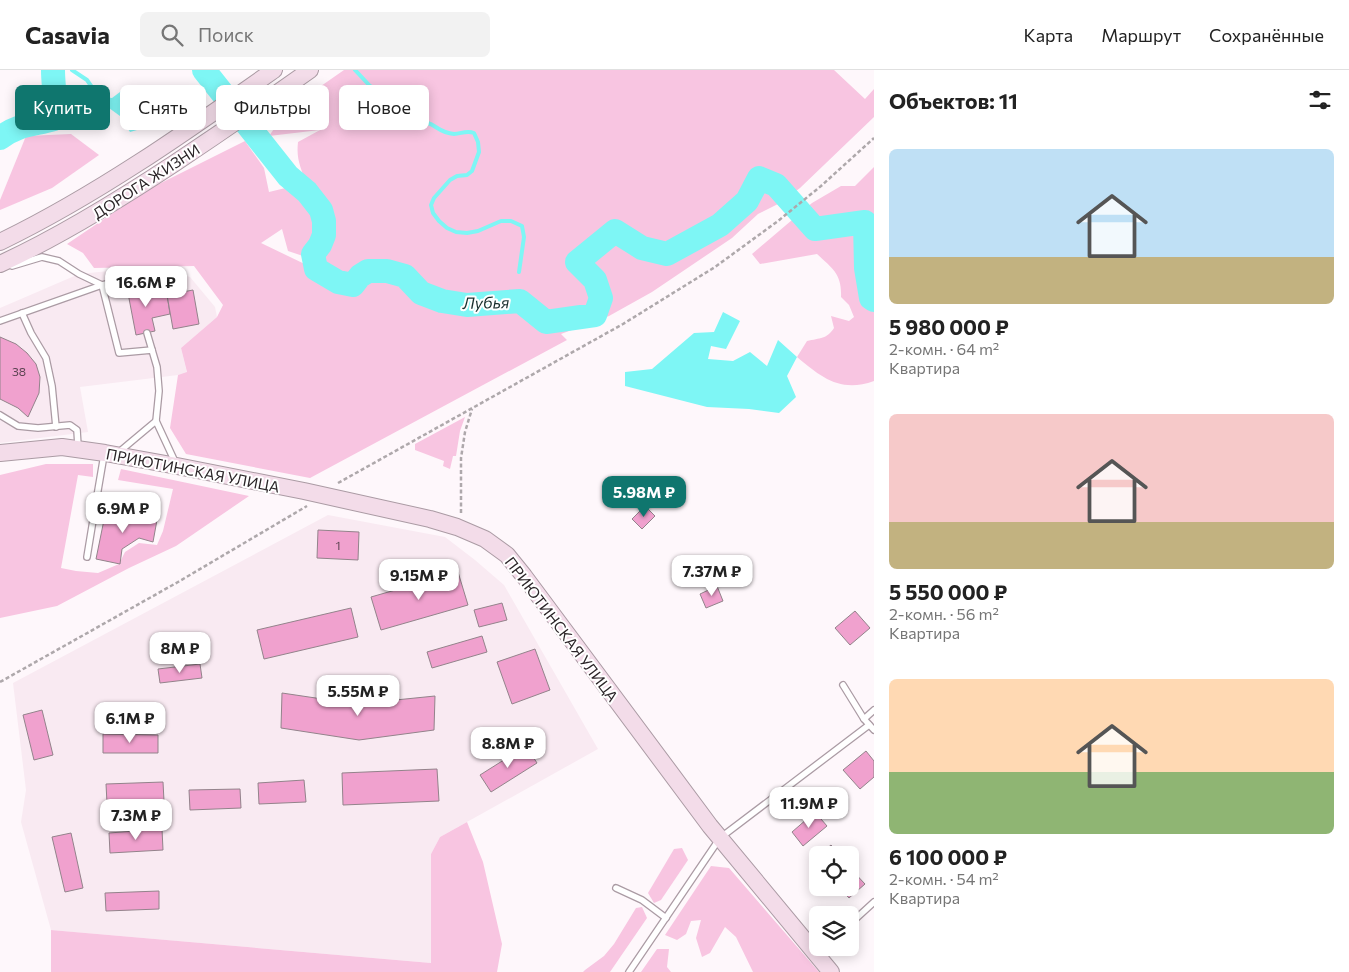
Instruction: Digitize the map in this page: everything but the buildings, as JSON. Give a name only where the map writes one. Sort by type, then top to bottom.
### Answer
[{"type":"street","name":"ДОРОГА ЖИЗНИ","points":[[0,242],[108,183],[202,121],[274,70]]},
{"type":"street","name":"ДОРОГА ЖИЗНИ","points":[[0,264],[69,229],[126,195],[266,102],[310,70]]},
{"type":"street","name":"ПРИЮТИНСКАЯ УЛИЦА","points":[[0,454],[62,446],[110,454],[381,507],[458,527],[485,539],[507,555],[720,838],[809,938]]},
{"type":"street","name":"ПРИЮТИНСКАЯ УЛИЦА","points":[[823,956],[831,972]]},
{"type":"lane","points":[[0,269],[42,258],[58,261],[102,285]]},
{"type":"lane","points":[[0,321],[102,285],[136,277],[139,286]]},
{"type":"lane","points":[[102,285],[119,353],[152,350]]},
{"type":"lane","points":[[22,313],[31,334],[46,358],[52,386],[56,427]]},
{"type":"lane","points":[[147,333],[157,367],[159,391],[156,421],[177,466]]},
{"type":"lane","points":[[0,415],[18,426],[38,428],[70,425],[77,430],[78,449]]},
{"type":"lane","points":[[87,557],[98,496],[110,454],[156,421]]},
{"type":"lane","points":[[98,496],[153,508]]},
{"type":"lane","points":[[843,685],[864,719],[874,730]]},
{"type":"lane","points":[[864,719],[874,710]]},
{"type":"lane","points":[[628,972],[720,838],[869,725]]},
{"type":"lane","points":[[616,888],[642,900],[666,918]]},
{"type":"lane","points":[[859,916],[874,902]]},
{"type":"path","points":[[332,486],[623,324],[715,267],[778,221],[821,186],[874,138]]},
{"type":"path","points":[[461,516],[461,458],[465,432],[472,409]]},
{"type":"path","points":[[0,682],[178,582],[306,507],[311,502]]},
{"type":"shaded area","points":[[344,70],[834,70],[865,99],[874,89],[874,117],[800,188],[780,203],[758,214],[732,238],[652,292],[609,316],[561,334],[567,340],[310,478],[186,454],[170,428],[178,375],[187,372],[181,348],[217,317],[223,305],[194,266],[94,268],[83,253],[67,244],[147,190],[245,141],[264,168],[269,192],[306,183],[298,159],[298,142],[320,130],[329,130],[329,85],[322,85]],"holes":[[[282,229],[288,251],[306,257],[315,269],[261,243]]]},
{"type":"shaded area","points":[[273,130],[320,130],[269,136]]},
{"type":"shaded area","points":[[71,134],[99,155],[52,188],[0,210],[0,200],[26,136]]},
{"type":"shaded area","points":[[874,167],[874,381],[852,385],[842,384],[824,377],[797,357],[807,341],[823,338],[831,332],[834,328],[831,316],[849,321],[854,317],[849,305],[841,297],[840,283],[835,272],[817,254],[760,264],[752,254],[812,203],[841,186],[855,186]]},
{"type":"shaded area","points":[[159,266],[190,277],[215,307],[217,317],[181,348],[187,373],[80,387],[88,432],[0,443],[0,308],[79,274]]},
{"type":"shaded area","points":[[465,417],[460,431],[456,456],[453,456],[450,469],[443,466],[444,461],[415,450],[415,444]]},
{"type":"shaded area","points":[[46,464],[93,464],[93,477],[78,475],[61,568],[76,571],[98,573],[119,564],[125,552],[139,543],[157,545],[163,531],[173,489],[118,480],[121,469],[249,496],[176,546],[129,568],[57,606],[0,618],[0,475]]},
{"type":"shaded area","points":[[328,515],[445,537],[504,585],[598,749],[440,837],[431,854],[431,963],[51,930],[21,822],[26,790],[13,683]]},
{"type":"shaded area","points":[[467,822],[483,862],[502,944],[497,972],[51,972],[51,930],[431,963],[431,854],[440,837]]},
{"type":"shaded area","points":[[682,848],[688,860],[661,900],[654,903],[648,893],[674,849]]},
{"type":"shaded area","points":[[711,866],[729,868],[819,972],[753,972],[736,937],[725,927],[710,953],[702,957],[696,938],[701,920],[691,921],[686,934],[677,940],[665,935]]},
{"type":"shaded area","points":[[642,907],[647,918],[610,972],[583,972],[604,956],[614,944],[636,908]]},
{"type":"shaded area","points":[[657,949],[669,949],[667,967],[671,972],[641,972]]},
{"type":"water","points":[[120,92],[120,116],[110,109],[110,98]]},
{"type":"water","points":[[723,312],[740,321],[726,349],[711,346],[708,359],[733,361],[750,352],[767,366],[778,340],[797,357],[787,376],[796,397],[779,413],[707,407],[625,386],[625,372],[652,369],[694,333],[714,332]]},
{"type":"waterway","name":"Лубья","points":[[0,138],[20,127],[54,119],[53,70]]},
{"type":"waterway","points":[[72,70],[87,80],[90,85]]},
{"type":"waterway","name":"Лубья","points":[[204,70],[288,176],[307,192],[321,210],[324,221],[324,235],[320,245],[313,254],[316,269],[338,282],[353,285],[360,276],[368,271],[387,271],[405,276],[421,293],[442,301],[467,305],[520,301],[546,322],[595,315],[601,298],[595,280],[577,262],[615,231],[642,248],[667,254],[720,225],[747,201],[759,178],[776,185],[815,229],[865,222],[866,268],[871,298],[874,300]]},
{"type":"waterway","points":[[355,70],[370,86],[392,99],[407,121],[428,123],[449,133],[474,133],[478,142],[479,152],[472,171],[467,175],[457,176],[450,180],[434,198],[431,205],[433,213],[447,228],[456,232],[478,231],[501,221],[511,221],[522,226],[524,237],[519,272]]}]
